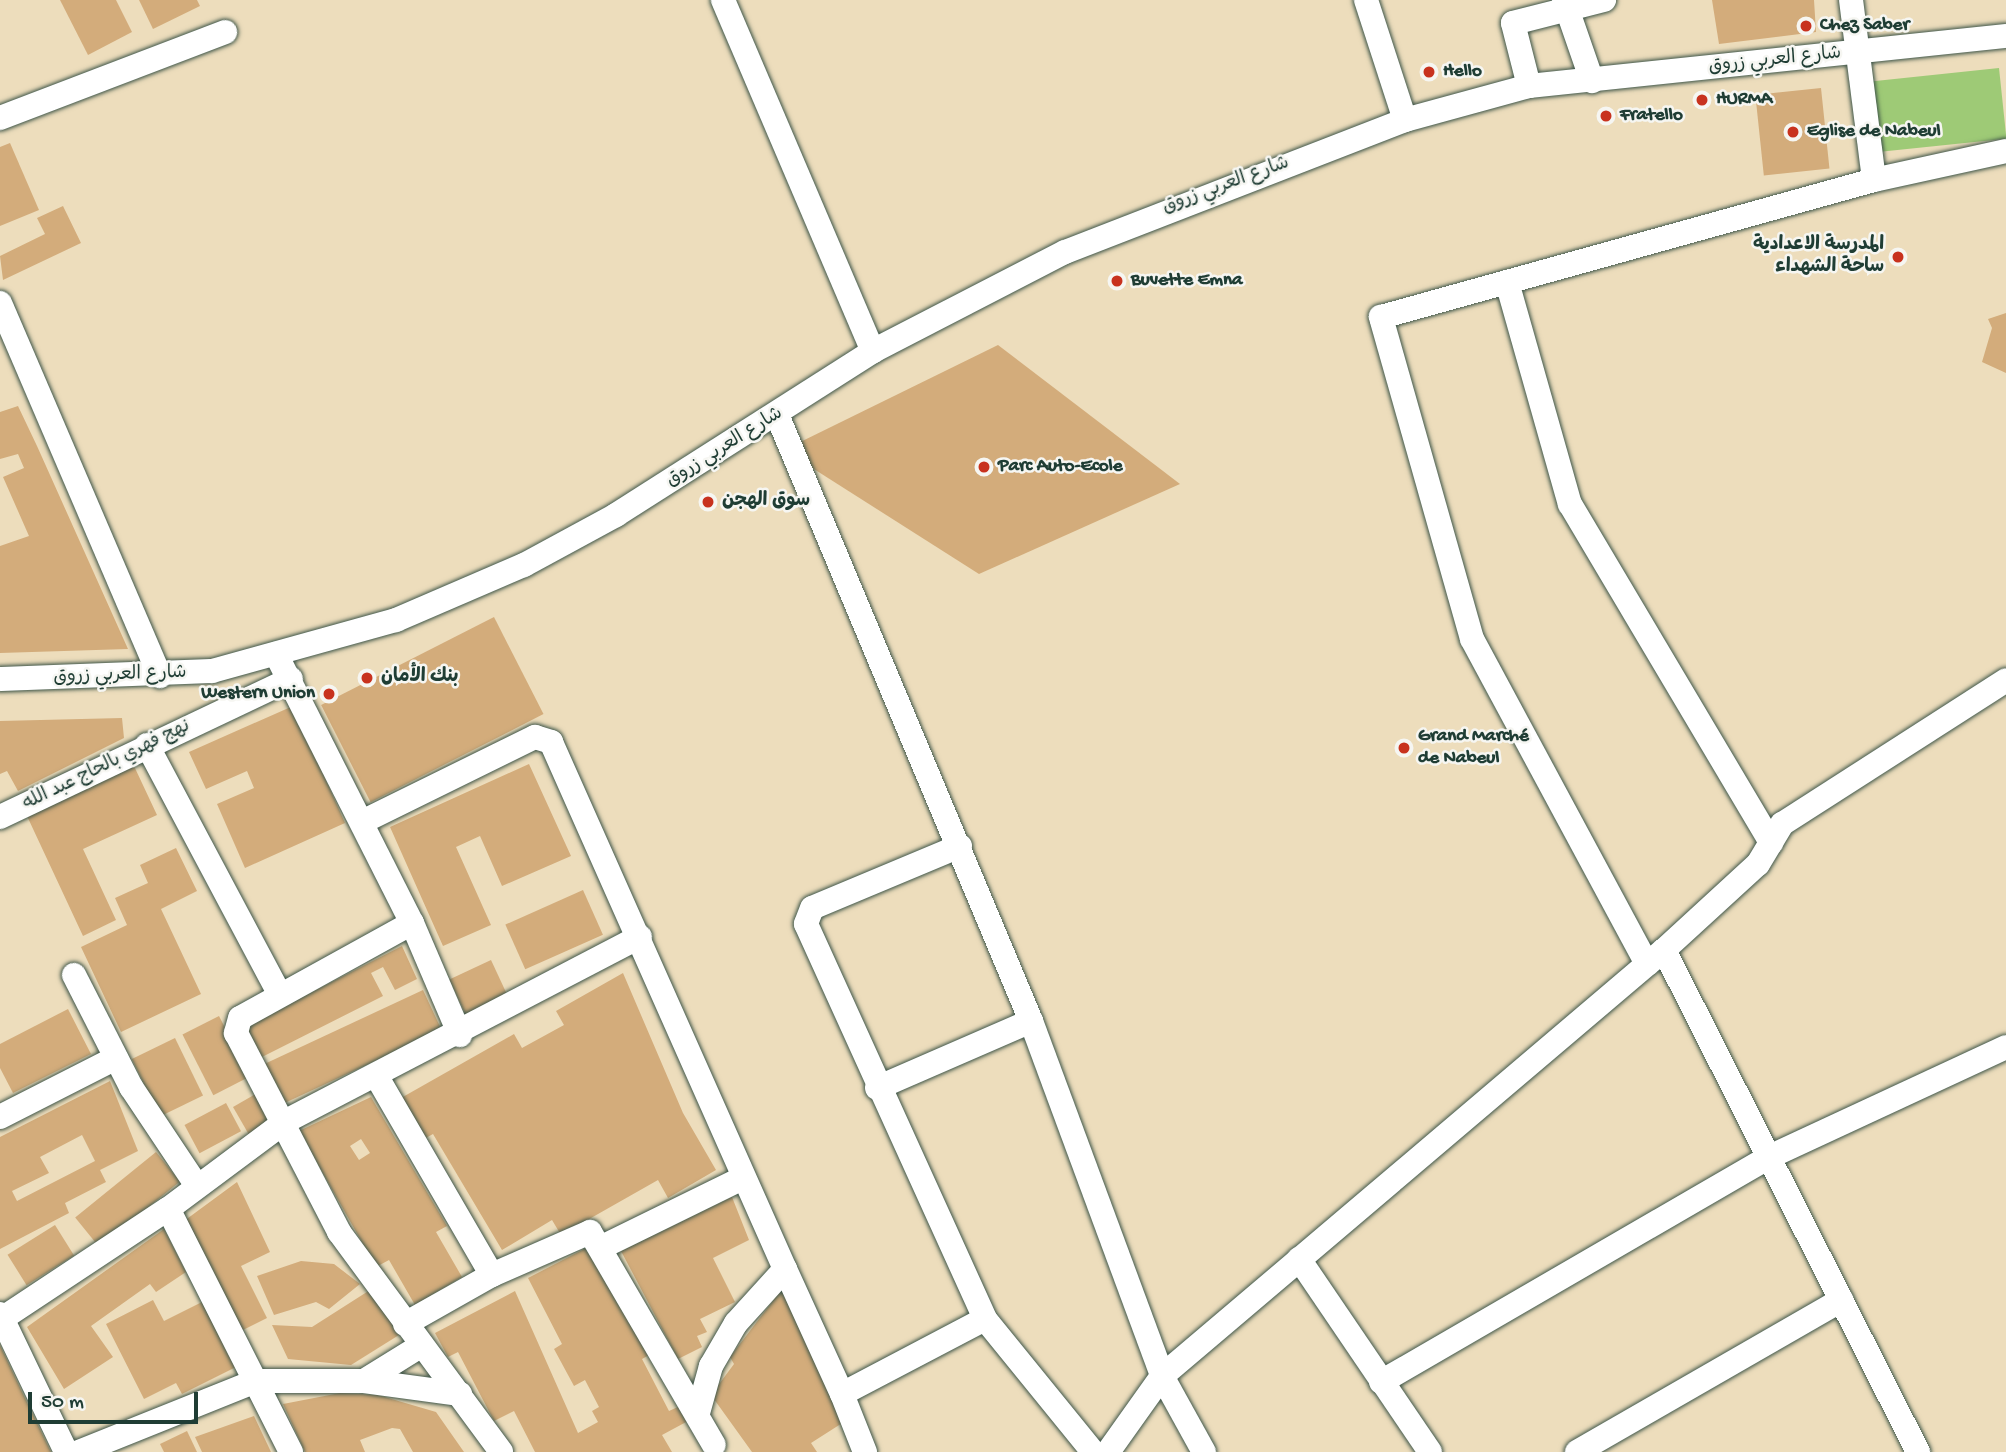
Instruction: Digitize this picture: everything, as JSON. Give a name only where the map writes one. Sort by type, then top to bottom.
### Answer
[{"type":"street","points":[[723,0],[873,351]]},
{"type":"street","points":[[1366,0],[1405,120]]},
{"type":"street","points":[[1530,86],[1510,11],[1604,0]]},
{"type":"street","points":[[1850,0],[1874,180]]},
{"type":"street","points":[[1565,5],[1592,81]]},
{"type":"street","points":[[0,118],[226,32]]},
{"type":"street","name":"شارع العربي زروق","points":[[0,679],[160,676],[212,671],[396,620],[524,565],[778,416],[873,351],[1128,222],[1405,120],[1530,86],[2006,36]]},
{"type":"street","points":[[1918,1452],[1769,1157],[1472,639],[1381,324],[1385,313],[1507,282],[1874,180],[2006,151]]},
{"type":"street","points":[[1507,282],[1576,516],[1771,843]]},
{"type":"street","points":[[0,303],[160,676]]},
{"type":"street","points":[[778,416],[1031,1021],[1162,1376],[1204,1452]]},
{"type":"street","points":[[276,654],[291,679],[412,923],[460,1035]]},
{"type":"street","name":"نهج فهري بالحاج عبد الله","points":[[0,817],[291,679]]},
{"type":"street","points":[[1108,1452],[1162,1376],[1655,957],[1759,864],[1782,824],[2006,680]]},
{"type":"street","points":[[362,822],[542,736],[551,742],[640,937],[743,1178],[866,1452]]},
{"type":"street","points":[[147,745],[280,995]]},
{"type":"street","points":[[960,846],[812,908],[805,918],[877,1088],[985,1319],[1093,1452]]},
{"type":"street","points":[[412,923],[240,1018],[236,1032],[286,1121],[339,1233],[501,1452]]},
{"type":"street","points":[[66,1452],[1,1317],[167,1209],[195,1183],[286,1121],[460,1035],[640,937]]},
{"type":"street","points":[[74,975],[116,1058],[195,1183]]},
{"type":"street","points":[[877,1088],[1031,1021]]},
{"type":"street","points":[[1381,1382],[1769,1157],[2006,1047]]},
{"type":"street","points":[[0,1117],[116,1058]]},
{"type":"street","points":[[377,1077],[492,1275]]},
{"type":"street","points":[[604,1247],[743,1178]]},
{"type":"street","points":[[167,1209],[291,1452]]},
{"type":"street","points":[[405,1324],[492,1275],[590,1232],[604,1247],[698,1413],[714,1450]]},
{"type":"street","points":[[1299,1259],[1430,1452]]},
{"type":"street","points":[[698,1413],[711,1367],[736,1324],[785,1269]]},
{"type":"street","points":[[1577,1452],[1841,1300]]},
{"type":"street","points":[[842,1394],[985,1319]]},
{"type":"street","points":[[364,1381],[422,1345]]},
{"type":"street","points":[[79,1452],[256,1381],[364,1381],[460,1395]]},
{"type":"green space","points":[[1999,68],[2006,139],[1878,152],[1871,81]]},
{"type":"building","points":[[60,0],[116,0],[132,32],[88,55]]},
{"type":"building","points":[[139,0],[197,0],[200,6],[153,29]]},
{"type":"building","points":[[1712,0],[1814,0],[1816,32],[1719,44]]},
{"type":"building","name":"Eglise de Nabeul","points":[[1821,88],[1829,169],[1764,175],[1755,95]]},
{"type":"building","points":[[10,143],[39,210],[0,226],[0,147]]},
{"type":"building","points":[[63,206],[81,243],[3,280],[0,256],[45,234],[37,218]]},
{"type":"building","points":[[2006,313],[2006,373],[1982,362],[1992,328],[1988,319]]},
{"type":"building","name":"Parc Auto-Ecole","points":[[998,345],[1180,484],[979,574],[784,450]]},
{"type":"building","points":[[18,406],[128,649],[0,653],[0,546],[29,536],[3,477],[24,468],[18,454],[0,459],[0,412]]},
{"type":"building","points":[[494,617],[543,714],[371,802],[321,705]]},
{"type":"building","points":[[293,706],[345,823],[245,868],[217,804],[254,788],[247,771],[206,789],[189,752]]},
{"type":"building","points":[[122,718],[124,738],[18,791],[7,771],[0,774],[0,721]]},
{"type":"building","points":[[529,764],[571,856],[502,886],[480,836],[456,847],[491,925],[443,946],[390,827]]},
{"type":"building","points":[[134,766],[157,815],[83,849],[116,920],[83,936],[27,816]]},
{"type":"building","points":[[176,848],[197,891],[161,909],[201,994],[121,1032],[81,947],[127,925],[115,898],[148,883],[140,865]]},
{"type":"building","points":[[583,890],[603,935],[525,969],[505,925]]},
{"type":"building","points":[[402,946],[417,979],[395,990],[383,967],[371,973],[383,996],[260,1058],[244,1027]]},
{"type":"building","points":[[491,960],[507,994],[465,1014],[449,979]]},
{"type":"building","points":[[623,973],[683,1113],[716,1170],[668,1198],[658,1180],[561,1235],[552,1220],[502,1250],[433,1134],[424,1139],[401,1098],[514,1034],[522,1048],[564,1025],[556,1011]]},
{"type":"building","points":[[423,990],[442,1030],[283,1104],[264,1064]]},
{"type":"building","points":[[68,1009],[91,1054],[13,1093],[0,1068],[0,1044]]},
{"type":"building","points":[[219,1016],[250,1077],[213,1095],[182,1035]]},
{"type":"building","points":[[175,1038],[203,1096],[160,1117],[132,1059]]},
{"type":"building","points":[[110,1081],[138,1151],[100,1170],[106,1182],[65,1203],[69,1213],[0,1249],[0,1137]],"holes":[[[82,1135],[95,1161],[17,1201],[12,1191],[49,1173],[40,1157]]]},
{"type":"building","points":[[259,1092],[275,1120],[249,1135],[233,1107]]},
{"type":"building","points":[[371,1097],[447,1226],[436,1232],[462,1277],[415,1305],[389,1260],[376,1267],[299,1131]],"holes":[[[361,1139],[370,1153],[359,1160],[350,1146]]]},
{"type":"building","points":[[226,1103],[241,1131],[200,1153],[185,1125]]},
{"type":"building","points":[[156,1152],[180,1182],[99,1247],[75,1217]]},
{"type":"building","points":[[237,1182],[270,1252],[241,1266],[267,1318],[239,1332],[184,1221]]},
{"type":"building","points":[[732,1197],[749,1240],[713,1258],[735,1302],[700,1319],[707,1332],[697,1336],[702,1347],[678,1359],[621,1251]]},
{"type":"building","points":[[55,1225],[74,1256],[27,1285],[8,1255]]},
{"type":"building","points":[[164,1229],[186,1272],[156,1292],[150,1284],[91,1326],[113,1357],[64,1389],[27,1327]]},
{"type":"building","points":[[590,1246],[651,1354],[642,1359],[669,1411],[680,1406],[688,1421],[662,1435],[672,1452],[535,1452],[514,1411],[494,1421],[458,1352],[448,1357],[435,1333],[515,1291],[578,1433],[598,1422],[592,1411],[599,1407],[585,1380],[574,1386],[554,1349],[562,1344],[528,1278]]},
{"type":"building","points":[[301,1261],[334,1264],[360,1284],[329,1309],[316,1302],[274,1315],[257,1276]]},
{"type":"building","points":[[782,1289],[847,1420],[811,1443],[817,1452],[752,1452],[711,1395],[734,1364],[730,1357]]},
{"type":"building","points":[[370,1290],[399,1335],[351,1365],[288,1359],[272,1325],[312,1327]]},
{"type":"building","points":[[153,1300],[164,1321],[202,1302],[236,1367],[182,1394],[176,1383],[144,1399],[106,1324]]},
{"type":"building","points":[[0,1345],[23,1394],[51,1452],[0,1452]]},
{"type":"building","points":[[340,1393],[378,1395],[436,1412],[464,1452],[413,1452],[400,1429],[392,1428],[360,1440],[365,1452],[305,1452],[283,1404]]},
{"type":"building","points":[[254,1416],[271,1452],[202,1452],[195,1437]]},
{"type":"building","points":[[187,1431],[197,1452],[164,1452],[160,1444]]},
{"type":"place","name":"Chez Saber","points":[[1806,26]]},
{"type":"place","name":"Hello","points":[[1429,72]]},
{"type":"place","name":"HURMA","points":[[1702,100]]},
{"type":"place","name":"Fratello","points":[[1606,116]]},
{"type":"place","name":"Eglise de Nabeul","points":[[1793,132]]},
{"type":"place","name":"المدرسة الاعدادية ساحة الشهداء","points":[[1898,257]]},
{"type":"place","name":"Buvette Emna","points":[[1117,281]]},
{"type":"place","name":"Parc Auto-Ecole","points":[[984,467]]},
{"type":"place","name":"سوق الهجن","points":[[708,502]]},
{"type":"place","name":"بنك الأمان","points":[[367,678]]},
{"type":"place","name":"Western Union","points":[[329,694]]},
{"type":"place","name":"Grand Marché de Nabeul","points":[[1404,748]]}]
